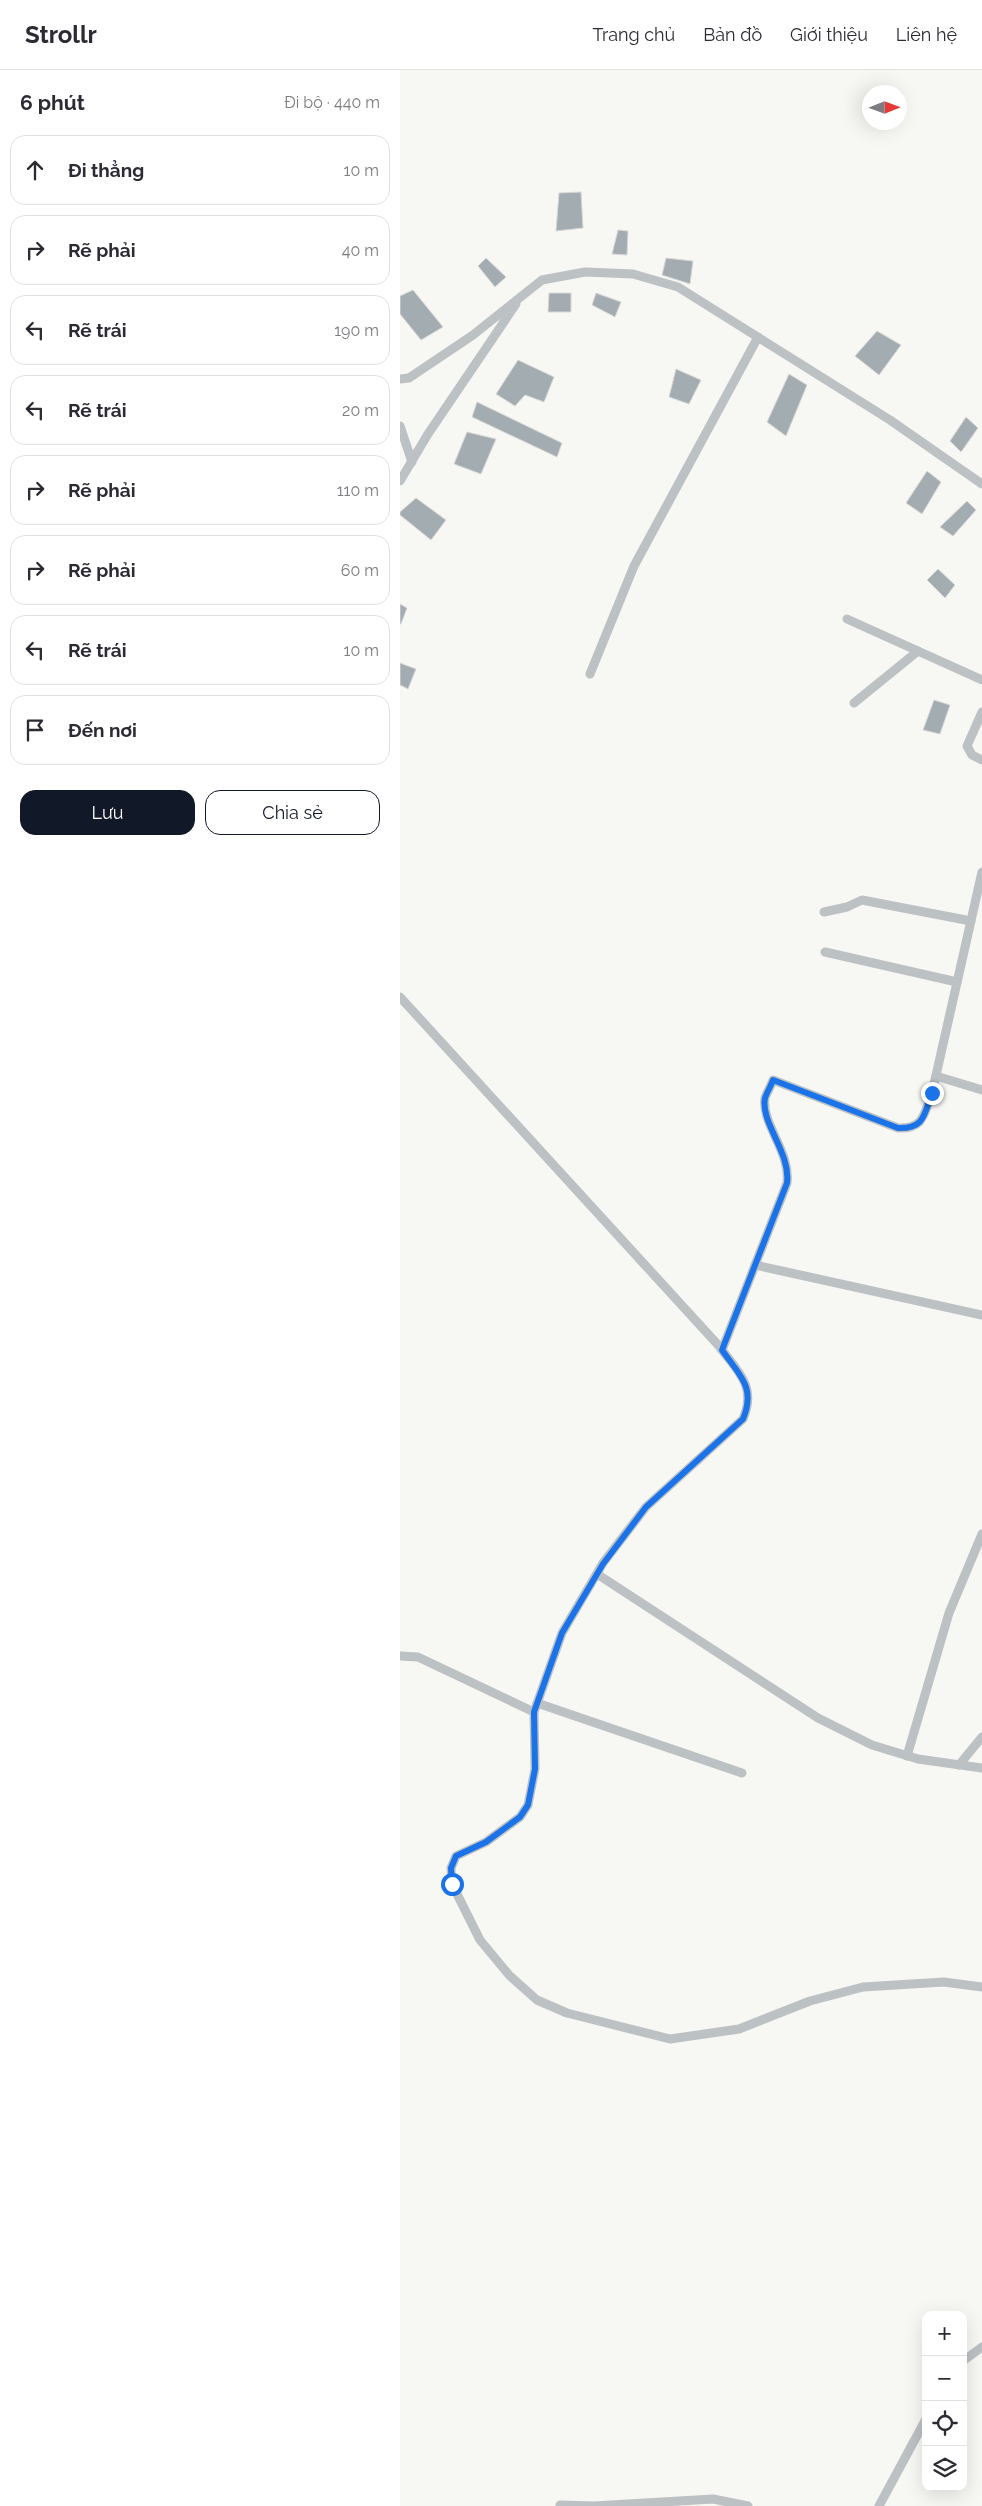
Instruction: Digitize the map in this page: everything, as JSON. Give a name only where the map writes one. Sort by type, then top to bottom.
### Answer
[{"type":"street","points":[[400,380],[409,378],[472,335],[542,280],[586,272],[633,274],[678,287],[890,420],[982,484]]},
{"type":"street","points":[[400,481],[428,434],[521,296]]},
{"type":"street","points":[[590,674],[634,566],[758,338]]},
{"type":"street","points":[[400,426],[412,462]]},
{"type":"street","points":[[846,620],[982,680]]},
{"type":"street","points":[[854,703],[918,651]]},
{"type":"street","points":[[982,712],[967,746],[972,756],[982,760]]},
{"type":"street","points":[[722,1350],[787,1183],[789,1171],[766,1112],[765,1098],[773,1080],[898,1128],[911,1129],[921,1122],[932,1093],[982,872]]},
{"type":"street","points":[[824,912],[847,907],[862,900],[971,921]]},
{"type":"street","points":[[825,952],[957,982]]},
{"type":"street","points":[[400,997],[722,1350],[746,1385],[750,1403],[743,1419],[646,1507],[597,1574],[562,1633],[536,1708],[535,1769],[528,1805],[520,1817],[486,1842],[456,1856],[451,1868],[452,1884],[480,1940],[509,1975],[537,2000],[567,2013],[670,2040],[739,2029],[810,2001],[863,1986],[944,1982],[982,1987]]},
{"type":"street","points":[[936,1076],[982,1090]]},
{"type":"street","points":[[755,1265],[982,1316]]},
{"type":"street","points":[[906,1756],[949,1613],[982,1534]]},
{"type":"street","points":[[597,1574],[818,1718],[872,1745],[906,1756],[982,1768]]},
{"type":"street","points":[[400,1656],[418,1657],[536,1708],[742,1773]]},
{"type":"street","points":[[959,1765],[982,1737]]},
{"type":"street","points":[[967,2358],[982,2347]]},
{"type":"street","points":[[879,2506],[922,2426]]},
{"type":"street","points":[[560,2505],[713,2499],[748,2506]]},
{"type":"building","points":[[581,192],[583,228],[556,231],[559,193]]},
{"type":"building","points":[[618,230],[628,231],[627,255],[612,254]]},
{"type":"building","points":[[486,258],[506,277],[495,287],[478,266]]},
{"type":"building","points":[[666,258],[693,261],[690,284],[662,275]]},
{"type":"building","points":[[413,290],[443,327],[421,340],[400,314],[400,296]]},
{"type":"building","points":[[549,293],[571,293],[571,312],[548,312]]},
{"type":"building","points":[[596,293],[621,302],[615,317],[592,305]]},
{"type":"building","points":[[877,331],[901,345],[879,375],[855,356]]},
{"type":"building","points":[[518,360],[554,377],[544,402],[525,395],[515,406],[496,394]]},
{"type":"building","points":[[676,369],[701,380],[689,404],[669,397]]},
{"type":"building","points":[[789,374],[807,385],[786,436],[767,422]]},
{"type":"building","points":[[477,402],[562,443],[557,457],[472,417]]},
{"type":"building","points":[[966,417],[978,428],[961,452],[950,441]]},
{"type":"building","points":[[467,432],[496,439],[481,474],[454,464]]},
{"type":"building","points":[[927,471],[941,482],[922,514],[906,503]]},
{"type":"building","points":[[416,498],[446,520],[431,540],[400,515],[400,512]]},
{"type":"building","points":[[967,501],[976,510],[953,536],[940,527]]},
{"type":"building","points":[[938,569],[955,585],[945,598],[927,580]]},
{"type":"building","points":[[400,604],[407,608],[401,624],[400,624]]},
{"type":"building","points":[[400,663],[416,669],[408,689],[400,685]]},
{"type":"building","points":[[934,700],[950,705],[940,734],[923,730]]},
{"type":"route","points":[[452,1884],[451,1868],[456,1856],[486,1842],[520,1817],[528,1805],[535,1769],[534,1712],[562,1633],[603,1564],[646,1507],[743,1419],[750,1403],[746,1385],[722,1350],[787,1183],[789,1171],[786,1160],[766,1112],[765,1098],[773,1080],[898,1128],[911,1129],[921,1122],[932,1093]]}]
